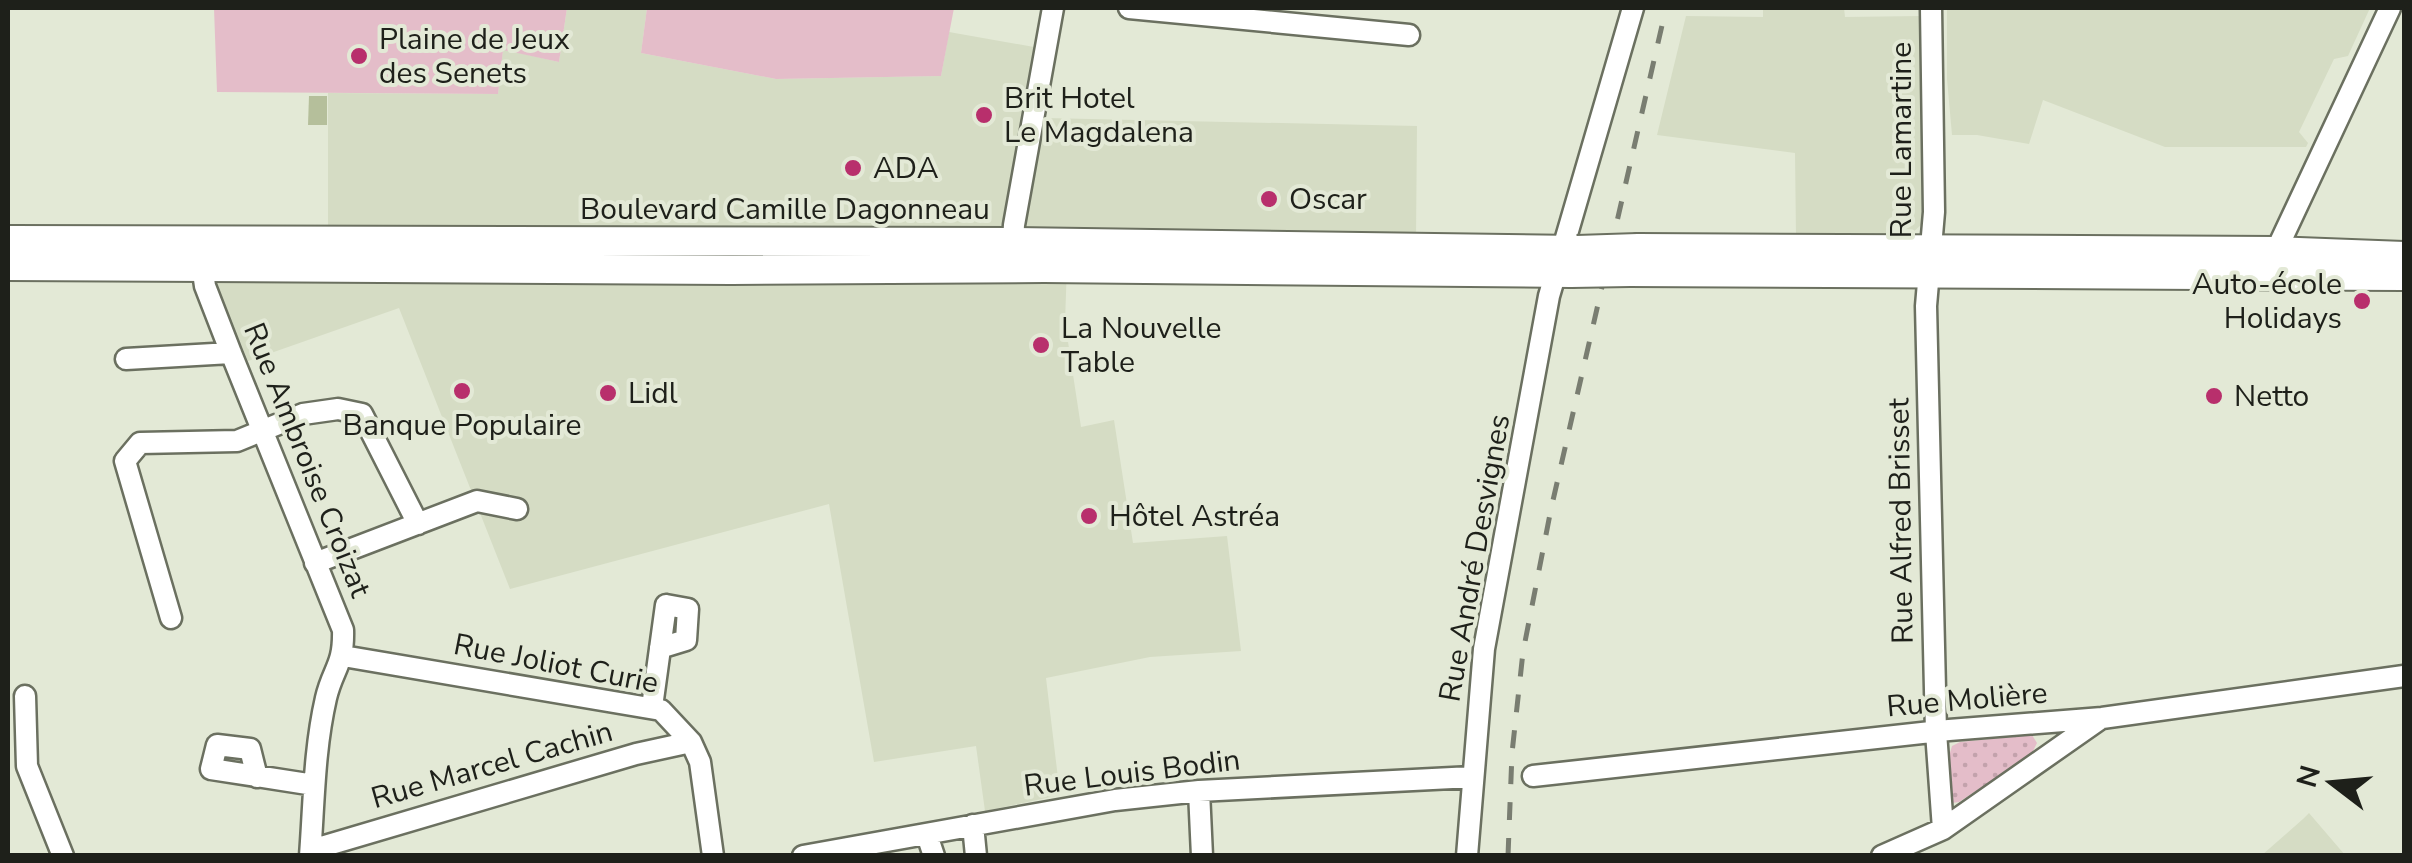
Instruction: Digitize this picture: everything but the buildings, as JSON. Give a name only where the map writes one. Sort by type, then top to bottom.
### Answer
[{"type":"main road","name":"Boulevard Camille Dagonneau","points":[[8,240],[1013,255],[1634,259]]},
{"type":"main road","points":[[1634,259],[1687,248],[1930,261],[2277,267],[2403,263]]},
{"type":"main road","name":"Boulevard Camille Dagonneau","points":[[8,266],[730,270],[1013,255]]},
{"type":"main road","points":[[1634,259],[1739,272],[1930,261]]},
{"type":"street","points":[[1013,255],[1053,8]]},
{"type":"street","points":[[1129,8],[1408,35]]},
{"type":"street","name":"Rue André Desvignes","points":[[1467,856],[1484,649],[1567,261],[1632,8]]},
{"type":"street","name":"Rue Lamartine","points":[[1930,261],[1934,212],[1931,8]]},
{"type":"street","points":[[2277,267],[2390,8]]},
{"type":"street","name":"Rue Alfred Brisset","points":[[1930,261],[1926,306],[1936,732],[1943,829]]},
{"type":"street","name":"Rue Ambroise Croizat","points":[[202,265],[205,286],[230,353],[342,630],[343,656]]},
{"type":"street","points":[[126,360],[230,353]]},
{"type":"street","points":[[171,618],[125,461],[140,443],[237,441],[303,414],[338,409],[362,414],[418,524]]},
{"type":"street","points":[[315,563],[477,502],[517,509]]},
{"type":"street","points":[[652,707],[660,648]]},
{"type":"street","points":[[310,853],[326,695],[343,656]]},
{"type":"street","name":"Rue Joliot Curie","points":[[343,656],[652,707],[661,710],[691,742]]},
{"type":"street","name":"Rue Molière","points":[[1533,776],[2102,718],[2404,676]]},
{"type":"street","points":[[24,696],[27,766],[63,856]]},
{"type":"street","points":[[1882,856],[1943,829],[2102,718]]},
{"type":"street","points":[[2035,725],[2043,759]]},
{"type":"street","points":[[691,742],[700,762],[713,856]]},
{"type":"street","name":"Rue Marcel Cachin","points":[[310,853],[636,754],[691,742]]},
{"type":"street","points":[[257,777],[314,785]]},
{"type":"street","name":"Rue Louis Bodin","points":[[803,856],[854,852],[973,825],[1199,790],[1472,777]]},
{"type":"street","points":[[1199,790],[1202,856]]},
{"type":"street","points":[[973,825],[976,856]]},
{"type":"street","points":[[927,834],[934,856]]},
{"type":"shaded area","name":"Plaine de Jeux des Senets","points":[[214,8],[567,8],[559,62],[503,50],[498,94],[217,92]]},
{"type":"shaded area","points":[[567,8],[647,8],[641,53],[776,79],[941,76],[949,32],[1034,47],[1023,114],[1045,118],[1417,126],[1416,237],[1068,237],[1065,322],[1081,427],[1114,420],[1133,543],[1227,536],[1241,651],[1150,657],[1046,678],[1060,795],[985,811],[976,746],[874,762],[829,504],[510,589],[399,308],[248,361],[213,278],[328,276],[328,93],[498,94],[503,49],[559,62]]},
{"type":"shaded area","name":"Plaine de Jeux des Senets","points":[[647,8],[954,8],[941,76],[776,79],[641,53]]},
{"type":"shaded area","points":[[1763,8],[1844,8],[1845,17],[1921,16],[1923,223],[1909,236],[1796,236],[1795,153],[1657,135],[1686,16],[1763,17]]},
{"type":"shaded area","points":[[1947,8],[2370,8],[2348,56],[2334,59],[2299,132],[2308,143],[2306,147],[2165,147],[2043,100],[2029,144],[1952,135]]},
{"type":"shaded area","points":[[309,96],[327,96],[327,125],[308,125]]},
{"type":"shaded area","points":[[2032,735],[2037,743],[2031,755],[1952,803],[1952,746]]},
{"type":"shaded area","points":[[2309,813],[2345,855],[2262,855],[2303,819]]},
{"type":"railway","points":[[1508,856],[1512,753],[1523,652],[1551,509],[1666,8]]},
{"type":"place","name":"Plaine de Jeux des Senets","points":[[359,56]]},
{"type":"place","name":"Brit Hotel Le Magdalena","points":[[984,115]]},
{"type":"place","name":"ADA","points":[[853,168]]},
{"type":"place","name":"Oscar","points":[[1269,199]]},
{"type":"place","name":"Auto-école Holidays","points":[[2362,301]]},
{"type":"place","name":"La Nouvelle Table","points":[[1041,345]]},
{"type":"place","name":"Banque Populaire","points":[[462,391]]},
{"type":"place","name":"Lidl","points":[[608,393]]},
{"type":"place","name":"Netto","points":[[2214,396]]},
{"type":"place","name":"Hôtel Astréa","points":[[1089,516]]}]
